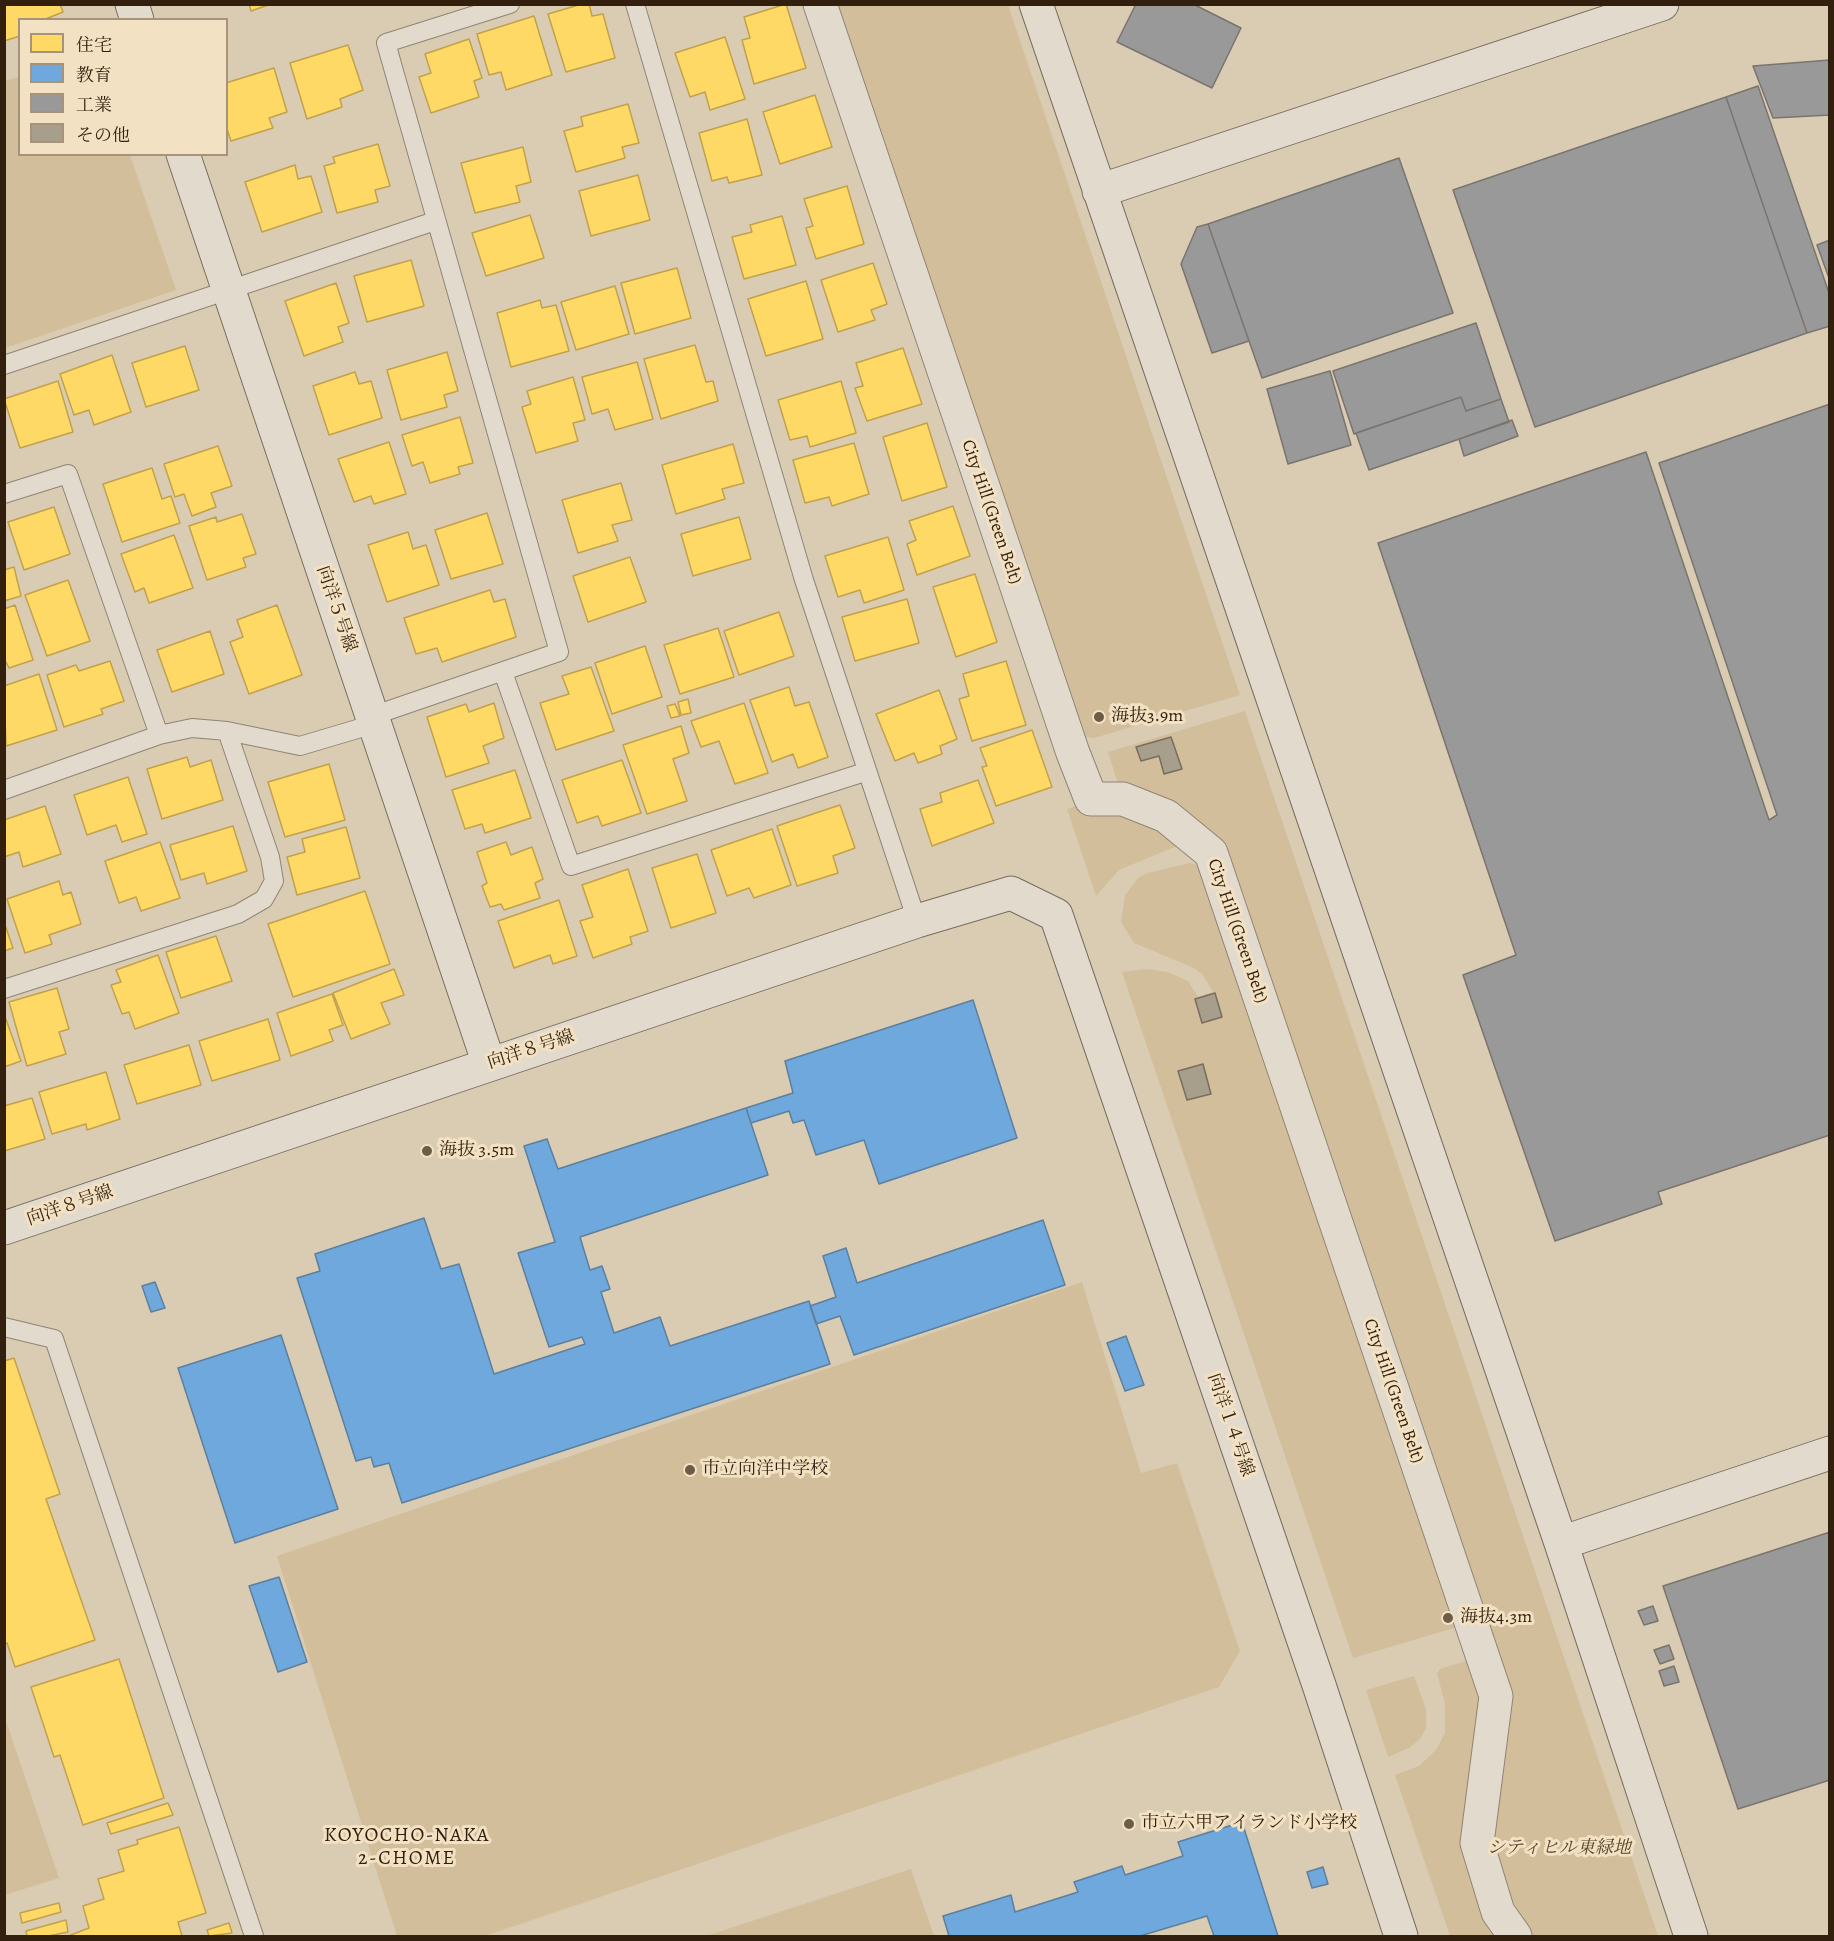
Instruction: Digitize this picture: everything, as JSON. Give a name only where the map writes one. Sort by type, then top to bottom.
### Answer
[{"type":"street","name":"City Hill (Green Belt)","points":[[820,4],[1073,753],[1091,799],[1123,800],[1166,816],[1211,853],[1496,1696],[1477,1843],[1498,1912],[1515,1936]]},
{"type":"street","points":[[1036,4],[1561,1543],[1691,1936]]},
{"type":"street","points":[[1099,191],[1662,4]]},
{"type":"street","name":"向洋５号線","points":[[184,156],[489,1064]]},
{"type":"street","name":"向洋８号線","points":[[4,1228],[916,921],[1011,893],[1056,915]]},
{"type":"street","name":"向洋１４号線","points":[[1056,915],[1320,1688],[1401,1936]]},
{"type":"street","points":[[1561,1543],[1830,1453]]},
{"type":"lane","points":[[4,790],[159,735],[192,728],[227,731],[300,746],[559,652],[386,43],[510,4]]},
{"type":"lane","points":[[634,4],[804,580],[865,772],[916,921]]},
{"type":"lane","points":[[4,365],[435,221]]},
{"type":"lane","points":[[4,494],[68,474],[159,735]]},
{"type":"lane","points":[[503,672],[571,866],[865,772]]},
{"type":"lane","points":[[4,989],[238,914],[264,899],[274,881],[270,857],[227,731]]},
{"type":"lane","points":[[4,1327],[54,1339],[254,1936]]},
{"type":"green space","points":[[829,5],[1008,5],[1240,695],[1094,738],[1083,737]]},
{"type":"green space","points":[[18,77],[18,156],[130,156],[176,290],[5,348],[5,81]]},
{"type":"green space","name":"シティヒル東緑地","points":[[1245,711],[1658,1936],[1533,1936],[1511,1902],[1492,1856],[1500,1738],[1213,834],[1194,818],[1119,787],[1108,752]]},
{"type":"green space","points":[[1079,805],[1113,811],[1173,832],[1177,846],[1119,870],[1096,896],[1067,809]]},
{"type":"green space","points":[[1190,863],[1198,865],[1461,1626],[1353,1658],[1122,972],[1148,969],[1167,972],[1188,981],[1198,997],[1213,992],[1203,975],[1194,968],[1134,943],[1121,922],[1125,895],[1138,878],[1148,873]]},
{"type":"green space","points":[[1082,1282],[1141,1473],[1177,1463],[1240,1651],[1219,1687],[485,1936],[397,1936],[277,1556]]},
{"type":"green space","points":[[1472,1659],[1482,1704],[1467,1812],[1506,1936],[1450,1936],[1395,1775],[1419,1766],[1436,1750],[1445,1733],[1445,1703],[1437,1674],[1440,1669]]},
{"type":"green space","points":[[1414,1676],[1426,1709],[1426,1728],[1420,1739],[1409,1748],[1388,1757],[1366,1690]]},
{"type":"green space","points":[[4,1715],[59,1878],[5,1895],[4,1895]]},
{"type":"green space","points":[[911,1869],[934,1936],[706,1936]]},
{"type":"building: 住宅","points":[[4,4],[60,4],[63,12],[48,18],[18,18],[18,37],[4,41]]},
{"type":"building: 住宅","points":[[249,4],[271,4],[251,11]]},
{"type":"building: 住宅","points":[[589,4],[592,16],[603,14],[615,58],[566,72],[548,14]]},
{"type":"building: 住宅","points":[[786,4],[806,68],[754,84],[742,40],[750,38],[744,17]]},
{"type":"building: 住宅","points":[[534,16],[552,75],[506,90],[501,72],[489,75],[477,34]]},
{"type":"building: 住宅","points":[[725,37],[745,99],[710,110],[705,92],[690,97],[675,53]]},
{"type":"building: 住宅","points":[[469,39],[482,78],[474,81],[479,97],[431,113],[419,77],[431,73],[425,54]]},
{"type":"building: 住宅","points":[[348,45],[363,90],[340,99],[342,107],[307,119],[290,63]]},
{"type":"building: 住宅","points":[[274,68],[287,112],[269,118],[273,128],[231,141],[228,132],[228,82]]},
{"type":"building: 住宅","points":[[815,95],[832,147],[780,164],[763,112]]},
{"type":"building: 住宅","points":[[628,104],[639,143],[622,147],[625,158],[576,172],[564,131],[583,126],[581,117]]},
{"type":"building: 住宅","points":[[747,119],[762,175],[729,183],[727,177],[712,181],[699,133]]},
{"type":"building: 住宅","points":[[378,144],[390,186],[375,190],[378,202],[337,213],[324,166],[335,163],[333,157]]},
{"type":"building: 住宅","points":[[523,147],[531,182],[516,186],[520,202],[475,213],[461,163]]},
{"type":"building: 住宅","points":[[295,165],[298,179],[311,176],[322,212],[262,232],[245,182]]},
{"type":"building: 住宅","points":[[638,175],[650,220],[591,236],[579,191]]},
{"type":"building: 住宅","points":[[847,186],[864,244],[816,259],[806,228],[813,226],[804,199]]},
{"type":"building: 住宅","points":[[530,215],[544,258],[486,276],[472,233]]},
{"type":"building: 住宅","points":[[782,216],[796,265],[744,279],[732,237],[752,232],[750,225]]},
{"type":"building: 住宅","points":[[411,260],[424,306],[367,322],[354,276]]},
{"type":"building: 住宅","points":[[873,263],[887,304],[871,310],[875,320],[838,332],[821,280]]},
{"type":"building: 住宅","points":[[677,268],[691,318],[635,334],[621,283]]},
{"type":"building: 住宅","points":[[806,281],[823,339],[766,356],[748,299]]},
{"type":"building: 住宅","points":[[336,283],[349,323],[338,327],[343,342],[304,356],[285,301]]},
{"type":"building: 住宅","points":[[615,286],[629,334],[576,350],[561,302]]},
{"type":"building: 住宅","points":[[540,300],[542,308],[556,305],[569,351],[511,367],[497,313]]},
{"type":"building: 住宅","points":[[695,345],[706,382],[713,381],[718,401],[661,419],[644,359]]},
{"type":"building: 住宅","points":[[185,346],[199,390],[146,407],[132,363]]},
{"type":"building: 住宅","points":[[903,348],[922,404],[867,421],[855,388],[863,386],[856,363]]},
{"type":"building: 住宅","points":[[447,352],[458,391],[444,395],[447,407],[401,420],[387,370]]},
{"type":"building: 住宅","points":[[112,355],[131,412],[94,425],[89,410],[74,415],[60,374]]},
{"type":"building: 住宅","points":[[637,362],[653,419],[615,430],[608,409],[592,414],[582,377]]},
{"type":"building: 住宅","points":[[355,372],[359,384],[371,381],[382,418],[329,435],[313,386]]},
{"type":"building: 住宅","points":[[573,377],[585,420],[573,423],[578,441],[536,453],[522,407],[531,404],[527,391]]},
{"type":"building: 住宅","points":[[58,381],[73,432],[20,448],[4,399]]},
{"type":"building: 住宅","points":[[841,381],[856,433],[810,447],[807,436],[790,440],[778,400]]},
{"type":"building: 住宅","points":[[460,417],[473,463],[458,467],[460,474],[430,483],[423,462],[412,466],[402,435]]},
{"type":"building: 住宅","points":[[927,423],[947,487],[902,501],[883,437]]},
{"type":"building: 住宅","points":[[389,442],[406,494],[374,504],[371,496],[354,502],[338,459]]},
{"type":"building: 住宅","points":[[854,443],[869,494],[832,506],[829,497],[805,503],[793,460]]},
{"type":"building: 住宅","points":[[733,444],[744,483],[722,489],[725,499],[676,514],[662,465]]},
{"type":"building: 住宅","points":[[218,446],[232,486],[211,493],[216,507],[192,516],[184,494],[175,497],[164,464]]},
{"type":"building: 住宅","points":[[152,468],[162,499],[171,496],[180,523],[122,542],[103,484]]},
{"type":"building: 住宅","points":[[621,483],[632,520],[612,525],[618,541],[578,553],[562,500]]},
{"type":"building: 住宅","points":[[953,506],[970,556],[917,575],[907,544],[916,540],[909,521]]},
{"type":"building: 住宅","points":[[54,507],[70,554],[24,570],[8,522]]},
{"type":"building: 住宅","points":[[487,513],[503,564],[451,579],[435,530]]},
{"type":"building: 住宅","points":[[242,514],[256,554],[243,558],[246,567],[207,580],[189,526],[216,517],[217,522]]},
{"type":"building: 住宅","points":[[739,517],[751,559],[693,576],[681,534]]},
{"type":"building: 住宅","points":[[408,532],[413,549],[426,545],[439,585],[387,602],[368,545]]},
{"type":"building: 住宅","points":[[174,535],[193,588],[149,603],[144,588],[135,592],[121,554]]},
{"type":"building: 住宅","points":[[888,537],[904,590],[864,603],[860,590],[838,597],[825,556]]},
{"type":"building: 住宅","points":[[630,557],[646,602],[588,622],[573,576]]},
{"type":"building: 住宅","points":[[14,567],[21,596],[4,601],[4,570]]},
{"type":"building: 住宅","points":[[975,574],[997,642],[956,657],[933,587]]},
{"type":"building: 住宅","points":[[68,580],[90,641],[47,656],[25,595]]},
{"type":"building: 住宅","points":[[490,590],[494,602],[505,599],[516,637],[442,662],[437,648],[416,654],[404,618]]},
{"type":"building: 住宅","points":[[907,599],[919,643],[855,661],[842,617]]},
{"type":"building: 住宅","points":[[15,605],[33,660],[9,668],[4,658],[4,609]]},
{"type":"building: 住宅","points":[[277,605],[302,675],[249,694],[230,642],[243,637],[237,620]]},
{"type":"building: 住宅","points":[[779,612],[794,656],[739,675],[724,631]]},
{"type":"building: 住宅","points":[[718,628],[734,677],[680,694],[664,645]]},
{"type":"building: 住宅","points":[[210,631],[224,674],[172,692],[157,650]]},
{"type":"building: 住宅","points":[[645,646],[662,697],[612,714],[595,663]]},
{"type":"building: 住宅","points":[[110,661],[124,701],[101,709],[103,714],[64,727],[47,675],[76,665],[79,671]]},
{"type":"building: 住宅","points":[[1006,661],[1026,725],[972,741],[959,699],[969,696],[963,674]]},
{"type":"building: 住宅","points":[[591,667],[614,731],[556,750],[540,703],[569,694],[562,676]]},
{"type":"building: 住宅","points":[[39,674],[57,730],[6,746],[4,686]]},
{"type":"building: 住宅","points":[[789,687],[795,706],[809,702],[828,757],[798,768],[793,754],[772,762],[750,700]]},
{"type":"building: 住宅","points":[[939,690],[957,739],[940,746],[942,754],[918,763],[914,753],[895,761],[876,714]]},
{"type":"building: 住宅","points":[[688,699],[691,713],[681,715],[678,702]]},
{"type":"building: 住宅","points":[[494,703],[504,738],[483,746],[489,763],[446,777],[427,717],[466,704],[469,712]]},
{"type":"building: 住宅","points":[[744,703],[768,773],[735,784],[719,741],[701,747],[691,721]]},
{"type":"building: 住宅","points":[[675,704],[680,716],[671,718],[667,706]]},
{"type":"building: 住宅","points":[[681,726],[689,753],[673,759],[687,801],[647,814],[623,745]]},
{"type":"building: 住宅","points":[[1032,730],[1052,787],[996,806],[982,767],[987,766],[980,748]]},
{"type":"building: 住宅","points":[[187,757],[190,767],[211,760],[223,800],[162,819],[147,769]]},
{"type":"building: 住宅","points":[[622,760],[641,813],[602,826],[598,816],[577,823],[562,780]]},
{"type":"building: 住宅","points":[[329,764],[345,820],[285,837],[268,782]]},
{"type":"building: 住宅","points":[[515,770],[531,818],[485,833],[482,824],[465,829],[452,790]]},
{"type":"building: 住宅","points":[[128,777],[147,834],[122,842],[116,825],[87,835],[74,795]]},
{"type":"building: 住宅","points":[[978,780],[994,823],[932,846],[920,809],[942,802],[940,793]]},
{"type":"building: 住宅","points":[[840,805],[855,848],[833,856],[838,873],[797,886],[777,826]]},
{"type":"building: 住宅","points":[[45,806],[61,854],[23,867],[19,852],[4,857],[4,820]]},
{"type":"building: 住宅","points":[[233,826],[247,871],[207,884],[204,873],[181,880],[170,845]]},
{"type":"building: 住宅","points":[[346,827],[360,878],[297,895],[287,857],[305,852],[302,839]]},
{"type":"building: 住宅","points":[[772,829],[791,885],[754,898],[749,888],[727,896],[711,850]]},
{"type":"building: 住宅","points":[[160,842],[180,898],[141,911],[136,897],[119,903],[105,861]]},
{"type":"building: 住宅","points":[[506,842],[511,855],[532,847],[543,879],[535,883],[540,898],[504,910],[501,904],[490,907],[482,886],[487,883],[477,852]]},
{"type":"building: 住宅","points":[[697,854],[716,913],[671,928],[652,868]]},
{"type":"building: 住宅","points":[[628,869],[648,931],[630,937],[632,944],[593,958],[580,921],[593,917],[582,885]]},
{"type":"building: 住宅","points":[[59,881],[63,895],[71,892],[81,924],[49,935],[52,944],[25,953],[7,899]]},
{"type":"building: 住宅","points":[[365,891],[390,964],[293,997],[268,924]]},
{"type":"building: 住宅","points":[[559,900],[577,956],[553,964],[550,955],[514,968],[498,921]]},
{"type":"building: 住宅","points":[[4,922],[13,948],[4,951]]},
{"type":"building: 住宅","points":[[216,936],[232,981],[181,998],[166,952]]},
{"type":"building: 住宅","points":[[158,955],[179,1013],[135,1029],[129,1012],[122,1014],[111,985],[121,982],[116,970]]},
{"type":"building: 住宅","points":[[394,969],[404,995],[381,1003],[390,1024],[351,1039],[333,993]]},
{"type":"building: 住宅","points":[[57,988],[69,1029],[59,1032],[66,1054],[27,1066],[9,1002]]},
{"type":"building: 住宅","points":[[332,994],[343,1025],[329,1030],[333,1041],[291,1056],[277,1013]]},
{"type":"building: 住宅","points":[[4,1014],[21,1061],[4,1067]]},
{"type":"building: 住宅","points":[[268,1019],[280,1060],[212,1081],[199,1041]]},
{"type":"building: 住宅","points":[[189,1045],[201,1085],[137,1104],[124,1065]]},
{"type":"building: 住宅","points":[[106,1072],[120,1119],[87,1130],[86,1124],[52,1134],[39,1092]]},
{"type":"building: 住宅","points":[[32,1098],[45,1139],[4,1151],[4,1106]]},
{"type":"building: 住宅","points":[[14,1358],[60,1494],[46,1499],[95,1640],[15,1667],[7,1643],[4,1644],[4,1361]]},
{"type":"building: 住宅","points":[[119,1659],[164,1798],[83,1825],[60,1755],[54,1757],[31,1687]]},
{"type":"building: 住宅","points":[[168,1803],[173,1815],[111,1834],[107,1823]]},
{"type":"building: 住宅","points":[[179,1827],[206,1913],[178,1922],[182,1936],[68,1936],[89,1928],[83,1906],[104,1899],[98,1879],[124,1871],[118,1850],[138,1844],[137,1840]]},
{"type":"building: 住宅","points":[[59,1903],[61,1912],[22,1923],[20,1913]]},
{"type":"building: 住宅","points":[[66,1920],[68,1932],[48,1936],[27,1936],[26,1931]]},
{"type":"building: 住宅","points":[[229,1923],[232,1933],[209,1936],[207,1930]]},
{"type":"building: 教育","points":[[973,1000],[1017,1138],[879,1184],[864,1140],[816,1155],[804,1120],[793,1123],[789,1111],[751,1123],[746,1108],[793,1093],[785,1061]]},
{"type":"building: 教育","points":[[746,1108],[768,1175],[580,1237],[590,1270],[602,1266],[610,1289],[601,1292],[614,1333],[660,1317],[670,1346],[809,1301],[830,1364],[402,1503],[389,1463],[374,1467],[371,1457],[356,1461],[297,1278],[320,1271],[315,1254],[424,1218],[441,1269],[459,1264],[494,1374],[585,1344],[582,1337],[549,1347],[518,1253],[555,1242],[524,1146],[547,1139],[558,1169]]},
{"type":"building: 教育","points":[[1043,1220],[1065,1285],[854,1355],[840,1316],[816,1324],[810,1306],[836,1297],[823,1256],[846,1248],[857,1283]]},
{"type":"building: 教育","points":[[155,1282],[165,1308],[151,1312],[142,1286]]},
{"type":"building: 教育","points":[[281,1335],[338,1509],[235,1543],[178,1368]]},
{"type":"building: 教育","points":[[1126,1336],[1144,1385],[1125,1391],[1107,1343]]},
{"type":"building: 教育","points":[[279,1577],[307,1662],[278,1672],[249,1586]]},
{"type":"building: 教育","points":[[1242,1822],[1278,1936],[1214,1936],[1207,1916],[1140,1936],[949,1936],[943,1916],[1011,1895],[1015,1912],[1078,1892],[1074,1882],[1122,1866],[1125,1875],[1183,1856],[1178,1842]]},
{"type":"building: 教育","points":[[1323,1867],[1328,1884],[1312,1888],[1307,1872]]},
{"type":"building: 工業","points":[[1136,4],[1193,4],[1241,28],[1212,88],[1117,42]]},
{"type":"building: 工業","points":[[1830,60],[1830,115],[1773,118],[1753,66]]},
{"type":"building: 工業","points":[[1758,86],[1830,296],[1830,326],[1807,333],[1726,97]]},
{"type":"building: 工業","points":[[1726,97],[1807,333],[1535,427],[1453,190]]},
{"type":"building: 工業","points":[[1399,158],[1453,313],[1262,378],[1208,224]]},
{"type":"building: 工業","points":[[1208,224],[1249,341],[1212,353],[1181,264],[1197,227]]},
{"type":"building: 工業","points":[[1830,240],[1830,281],[1817,245]]},
{"type":"building: 工業","points":[[1476,323],[1501,399],[1466,411],[1461,397],[1354,434],[1333,371]]},
{"type":"building: 工業","points":[[1330,371],[1351,445],[1288,464],[1267,389]]},
{"type":"building: 工業","points":[[1461,397],[1466,411],[1501,399],[1509,422],[1369,470],[1356,433]]},
{"type":"building: 工業","points":[[1830,404],[1830,1135],[1658,1192],[1662,1204],[1555,1241],[1463,975],[1516,955],[1378,543],[1646,452],[1769,820],[1777,815],[1659,463]]},
{"type":"building: 工業","points":[[1512,420],[1518,436],[1464,456],[1459,439]]},
{"type":"building: 工業","points":[[1830,1532],[1830,1780],[1738,1809],[1663,1586]]},
{"type":"building: 工業","points":[[1653,1606],[1658,1621],[1644,1625],[1638,1611]]},
{"type":"building: 工業","points":[[1669,1645],[1674,1659],[1660,1664],[1654,1650]]},
{"type":"building: 工業","points":[[1674,1666],[1679,1682],[1664,1686],[1659,1671]]},
{"type":"building: その他","points":[[1171,737],[1182,769],[1164,774],[1159,756],[1141,761],[1136,747]]},
{"type":"building: その他","points":[[1215,993],[1222,1017],[1202,1023],[1195,999]]},
{"type":"building: その他","points":[[1203,1064],[1211,1094],[1187,1100],[1178,1071]]},
{"type":"place","name":"海抜3.9m","points":[[1099,717]]},
{"type":"place","name":"海抜 3.5m","points":[[427,1151]]},
{"type":"place","name":"市立向洋中学校","points":[[690,1470]]},
{"type":"place","name":"海抜4.3m","points":[[1448,1618]]},
{"type":"place","name":"市立六甲アイランド小学校","points":[[1129,1824]]},
{"type":"district","name":"KOYOCHO-NAKA 2-CHOME","points":[[407,1848]]}]
